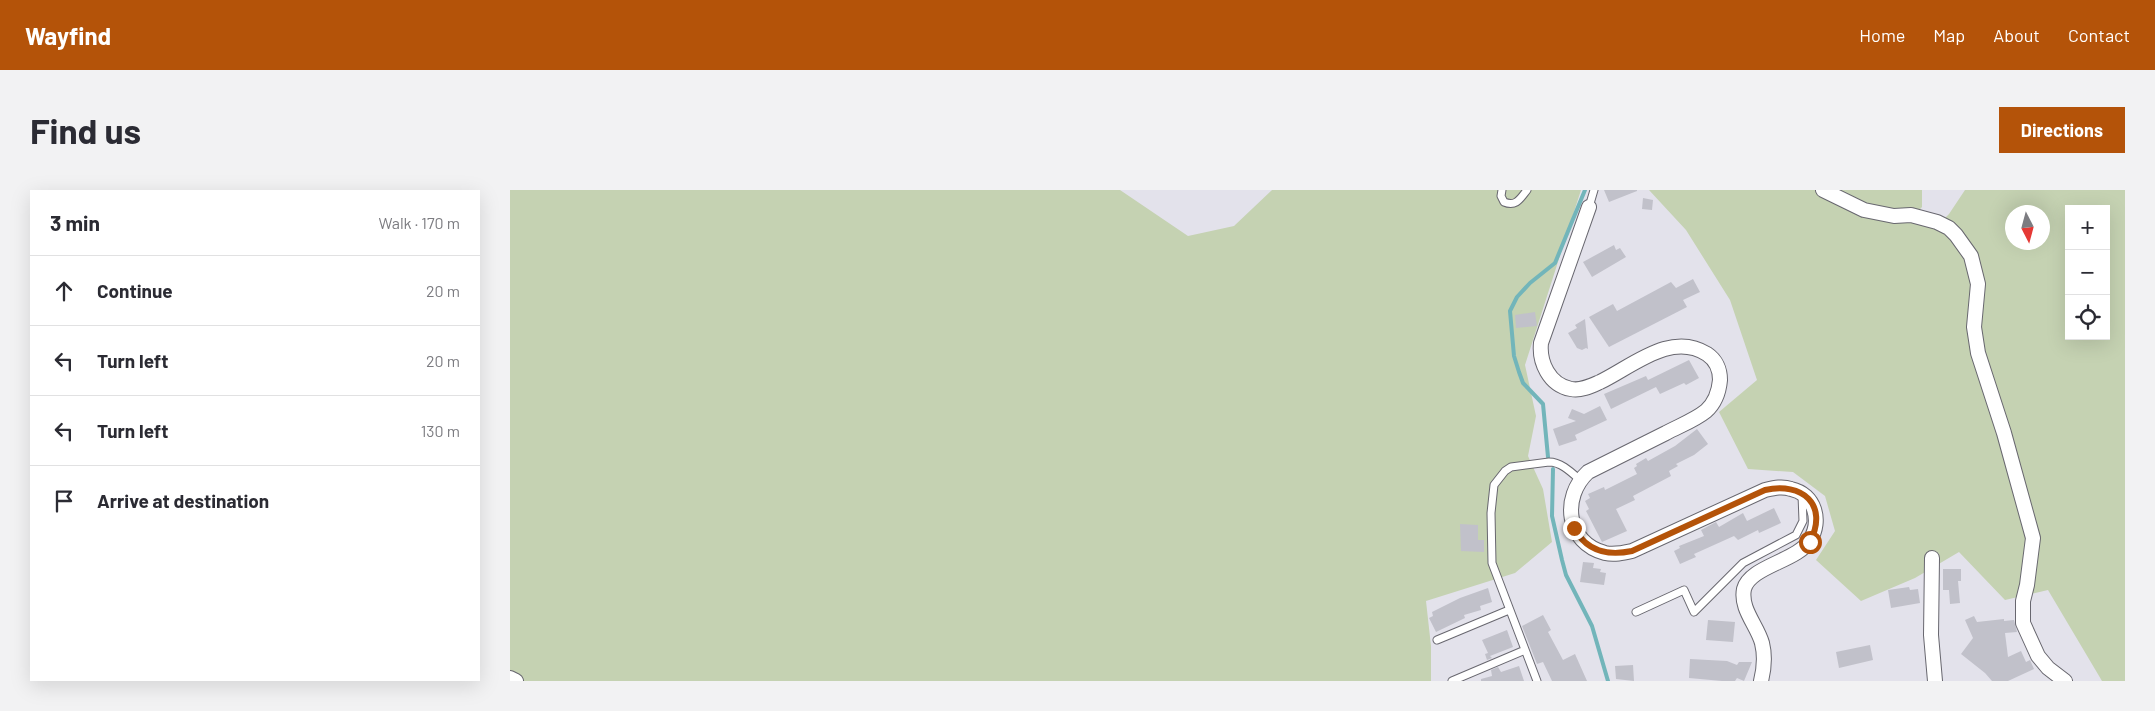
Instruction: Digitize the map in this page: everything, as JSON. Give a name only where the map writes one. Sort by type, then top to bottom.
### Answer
[{"type":"street","points":[[1822,190],[1871,212],[1894,216],[1911,215],[1937,222],[1949,228],[1971,256],[1978,284],[1974,327],[1978,353],[2009,452],[2033,538],[2022,613],[2023,623],[2038,656],[2048,668],[2065,681]]},
{"type":"street","points":[[1589,207],[1541,343],[1540,353],[1547,372],[1554,381],[1567,388],[1582,389],[1662,350],[1680,345],[1700,350],[1712,357],[1717,365],[1720,376],[1719,390],[1706,411],[1588,472],[1580,480],[1573,492],[1571,501],[1574,528],[1584,541],[1599,551],[1616,554],[1632,551],[1765,490],[1785,488],[1801,492],[1811,502],[1816,514],[1816,531],[1810,542],[1797,552],[1757,574],[1748,581],[1745,587],[1743,597],[1745,607],[1762,643],[1764,670],[1762,681]]},
{"type":"street","points":[[1932,558],[1931,635],[1935,681]]},
{"type":"street","points":[[510,678],[516,681]]},
{"type":"lane","points":[[1502,190],[1501,196],[1504,202],[1510,205],[1517,203],[1527,190]]},
{"type":"lane","points":[[1589,207],[1594,190]]},
{"type":"lane","points":[[1537,681],[1492,563],[1491,522],[1494,485],[1505,471],[1511,468],[1549,462],[1555,462],[1580,480]]},
{"type":"lane","points":[[1636,612],[1684,590],[1694,612],[1743,563],[1796,535],[1803,521],[1801,492]]},
{"type":"lane","points":[[1437,640],[1510,610]]},
{"type":"lane","points":[[1452,681],[1525,650]]},
{"type":"green space","points":[[510,190],[1120,190],[1188,236],[1234,226],[1272,190],[1581,190],[1525,365],[1536,416],[1528,456],[1543,489],[1552,542],[1515,573],[1426,601],[1431,646],[1431,681],[510,681]]},
{"type":"green space","points":[[1649,190],[1922,190],[1922,207],[1912,218],[1935,228],[1949,214],[1965,190],[2125,190],[2125,681],[2102,681],[2048,590],[2005,600],[1959,552],[1915,578],[1861,601],[1816,560],[1835,531],[1825,496],[1793,472],[1748,469],[1719,412],[1757,380],[1730,300],[1686,230]]},
{"type":"building","points":[[1604,190],[1637,190],[1637,191],[1609,202]]},
{"type":"building","points":[[1643,198],[1653,200],[1652,210],[1642,209]]},
{"type":"building","points":[[1614,245],[1616,250],[1620,248],[1626,257],[1592,277],[1583,262]]},
{"type":"building","points":[[1693,279],[1700,292],[1683,300],[1687,307],[1609,347],[1589,317],[1613,304],[1617,311],[1671,282],[1676,288]]},
{"type":"building","points":[[1535,312],[1537,326],[1516,328],[1515,315]]},
{"type":"building","points":[[1585,319],[1588,349],[1582,350],[1577,348],[1568,333],[1577,328],[1575,325]]},
{"type":"building","points":[[1689,360],[1699,378],[1686,385],[1684,383],[1660,394],[1656,387],[1611,409],[1604,394],[1646,376],[1648,380]]},
{"type":"building","points":[[1600,406],[1607,420],[1575,435],[1577,440],[1559,446],[1553,429],[1576,421],[1568,418],[1572,409],[1584,414]]},
{"type":"building","points":[[1697,429],[1708,444],[1694,455],[1676,464],[1678,466],[1669,471],[1671,476],[1633,496],[1635,500],[1616,509],[1627,531],[1602,542],[1586,511],[1589,509],[1585,501],[1590,498],[1588,494],[1604,487],[1605,490],[1637,474],[1634,468],[1637,466],[1636,464],[1646,458],[1648,461],[1675,446]]},
{"type":"building","points":[[1774,508],[1781,523],[1759,533],[1758,530],[1738,540],[1734,536],[1694,554],[1696,557],[1680,564],[1674,551],[1680,548],[1679,546],[1704,536],[1701,530],[1716,522],[1719,527],[1743,513],[1747,521]]},
{"type":"building","points":[[1460,524],[1478,525],[1478,540],[1484,540],[1484,552],[1461,551]]},
{"type":"building","points":[[1583,562],[1594,563],[1593,568],[1601,569],[1600,572],[1606,573],[1604,585],[1580,582]]},
{"type":"building","points":[[1943,569],[1961,569],[1961,581],[1958,581],[1960,603],[1950,604],[1949,590],[1943,590]]},
{"type":"building","points":[[1909,587],[1910,590],[1918,589],[1920,603],[1891,608],[1888,590]]},
{"type":"building","points":[[1488,588],[1492,602],[1480,606],[1481,610],[1464,615],[1465,618],[1436,632],[1429,618],[1433,616],[1432,612],[1460,598]]},
{"type":"building","points":[[1543,615],[1551,630],[1548,632],[1563,660],[1575,654],[1587,681],[1552,681],[1543,662],[1537,664],[1522,626]]},
{"type":"building","points":[[1974,616],[1977,622],[2004,619],[2004,621],[2014,620],[2017,632],[2005,633],[2008,657],[2021,651],[2026,662],[2030,660],[2034,669],[2008,681],[1992,681],[1961,654],[1973,638],[1965,620]]},
{"type":"building","points":[[1708,620],[1735,622],[1733,642],[1706,640]]},
{"type":"building","points":[[1507,630],[1513,647],[1490,656],[1492,658],[1487,660],[1485,654],[1488,653],[1482,640]]},
{"type":"building","points":[[1870,645],[1873,660],[1839,668],[1836,652]]},
{"type":"building","points":[[1690,659],[1727,661],[1737,665],[1739,662],[1752,662],[1744,681],[1737,678],[1735,681],[1722,681],[1689,678]]},
{"type":"building","points":[[1633,665],[1634,681],[1616,679],[1615,666]]},
{"type":"building","points":[[1519,666],[1524,681],[1481,681],[1481,679],[1492,676],[1491,670],[1498,667],[1501,672]]},
{"type":"waterway","points":[[1548,457],[1543,404],[1523,383],[1519,372],[1514,356],[1510,311],[1517,297],[1530,283],[1555,263],[1585,190]]},
{"type":"waterway","points":[[1553,469],[1552,516],[1562,560],[1566,575],[1592,626],[1608,681]]},
{"type":"route","points":[[1574,528],[1578,536],[1584,541],[1606,554],[1632,551],[1765,490],[1785,488],[1804,494],[1814,507],[1817,523],[1816,531],[1810,542]]}]
